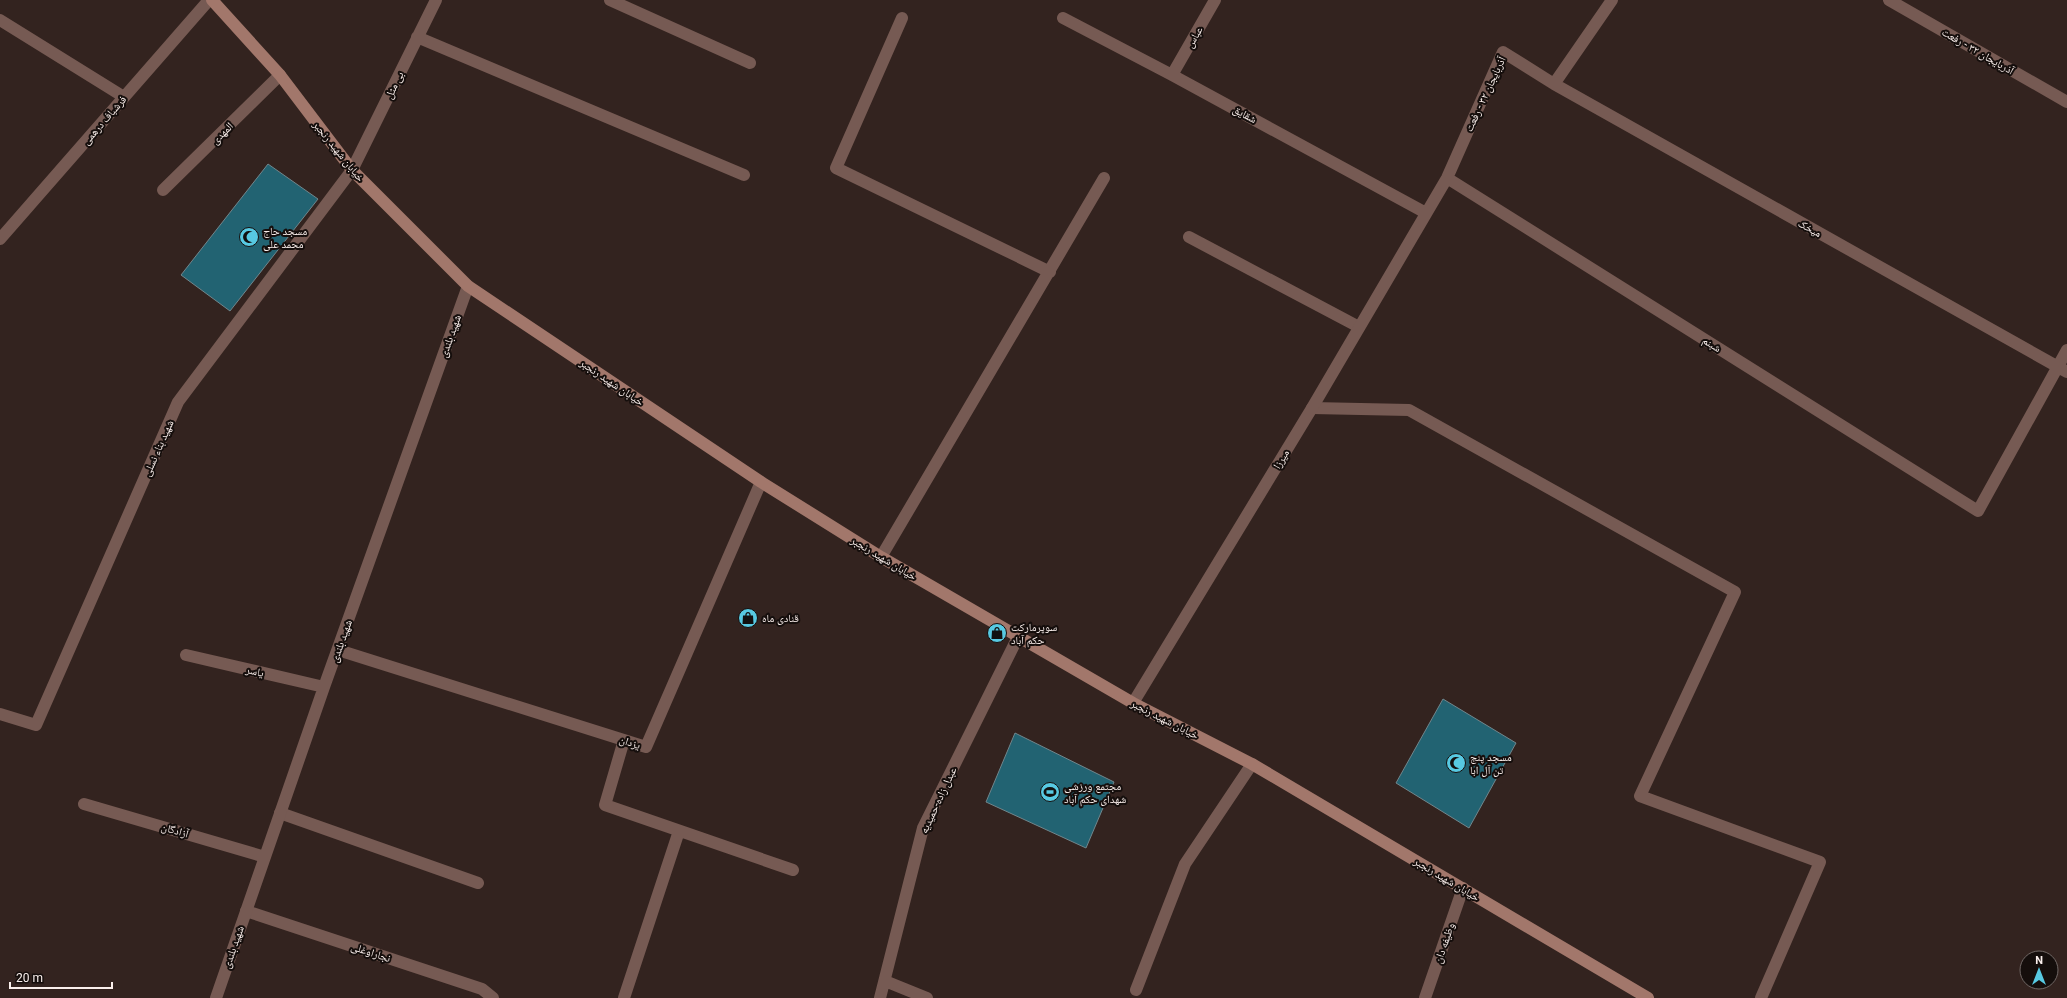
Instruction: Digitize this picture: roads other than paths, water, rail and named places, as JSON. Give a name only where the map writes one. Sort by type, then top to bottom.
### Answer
[{"type":"street","name":"فرشباف درهمی","points":[[0,239],[208,0]]},
{"type":"street","name":"خیابان شهید رنجبر","points":[[212,0],[280,76],[352,170],[468,286],[761,482],[881,557],[1133,703],[1252,764],[1648,998]]},
{"type":"street","name":"بی مثل","points":[[352,170],[436,0]]},
{"type":"street","points":[[610,0],[750,63]]},
{"type":"street","name":"عباس","points":[[1172,75],[1215,0]]},
{"type":"street","points":[[1554,84],[1612,0]]},
{"type":"street","name":"آذربایجان ۳۲ - رفعت","points":[[1889,0],[2067,102]]},
{"type":"street","points":[[902,18],[836,168],[1050,272]]},
{"type":"street","name":"شقایق","points":[[1063,18],[1172,75],[1426,213]]},
{"type":"street","points":[[0,20],[124,96]]},
{"type":"street","points":[[417,37],[744,175]]},
{"type":"street","name":"آذربایجان ۳۲ - رفعت","points":[[1426,213],[1447,178],[1503,52],[1554,84]]},
{"type":"street","name":"المهدی","points":[[163,190],[280,76]]},
{"type":"street","name":"میخک","points":[[1554,84],[2062,370]]},
{"type":"street","name":"شهید بناء نسلی","points":[[0,714],[36,725],[178,402],[352,170]]},
{"type":"street","points":[[881,557],[1104,178]]},
{"type":"street","name":"شبنم","points":[[1447,178],[1978,511],[2062,370]]},
{"type":"street","name":"میرزا","points":[[1133,703],[1312,408],[1426,213]]},
{"type":"street","points":[[1188,237],[1359,327]]},
{"type":"street","name":"شهید بلندی","points":[[216,998],[324,687],[468,286]]},
{"type":"street","points":[[2062,370],[2067,350]]},
{"type":"street","points":[[1312,408],[1409,410],[1735,592],[1640,796],[1820,862],[1761,998]]},
{"type":"street","name":"یزدان","points":[[338,650],[646,747],[761,482]]},
{"type":"street","name":"عبدل زاده-حمیدیه","points":[[880,998],[923,828],[1018,637]]},
{"type":"street","name":"یاسر","points":[[186,655],[324,687]]},
{"type":"street","points":[[624,740],[605,805],[793,870]]},
{"type":"street","points":[[1136,990],[1185,864],[1252,764]]},
{"type":"street","name":"آزادگان","points":[[84,804],[265,857]]},
{"type":"street","points":[[280,813],[478,883]]},
{"type":"street","points":[[624,998],[679,831]]},
{"type":"street","name":"وظیفه دان","points":[[1425,998],[1463,888]]},
{"type":"street","name":"نجاراوغلی","points":[[246,911],[482,989],[493,998]]},
{"type":"street","points":[[884,981],[927,998]]},
{"type":"place","name":"مسجد حاج محمد علی","points":[[249,237]]},
{"type":"place","name":"قنادی ماه","points":[[748,618]]},
{"type":"place","name":"سوپرمارکت حکم آباد","points":[[997,633]]},
{"type":"place","name":"مسجد پنج تن آل ابا","points":[[1456,763]]},
{"type":"place","name":"مجتمع ورزشی شهدای حکم آباد","points":[[1050,792]]}]
